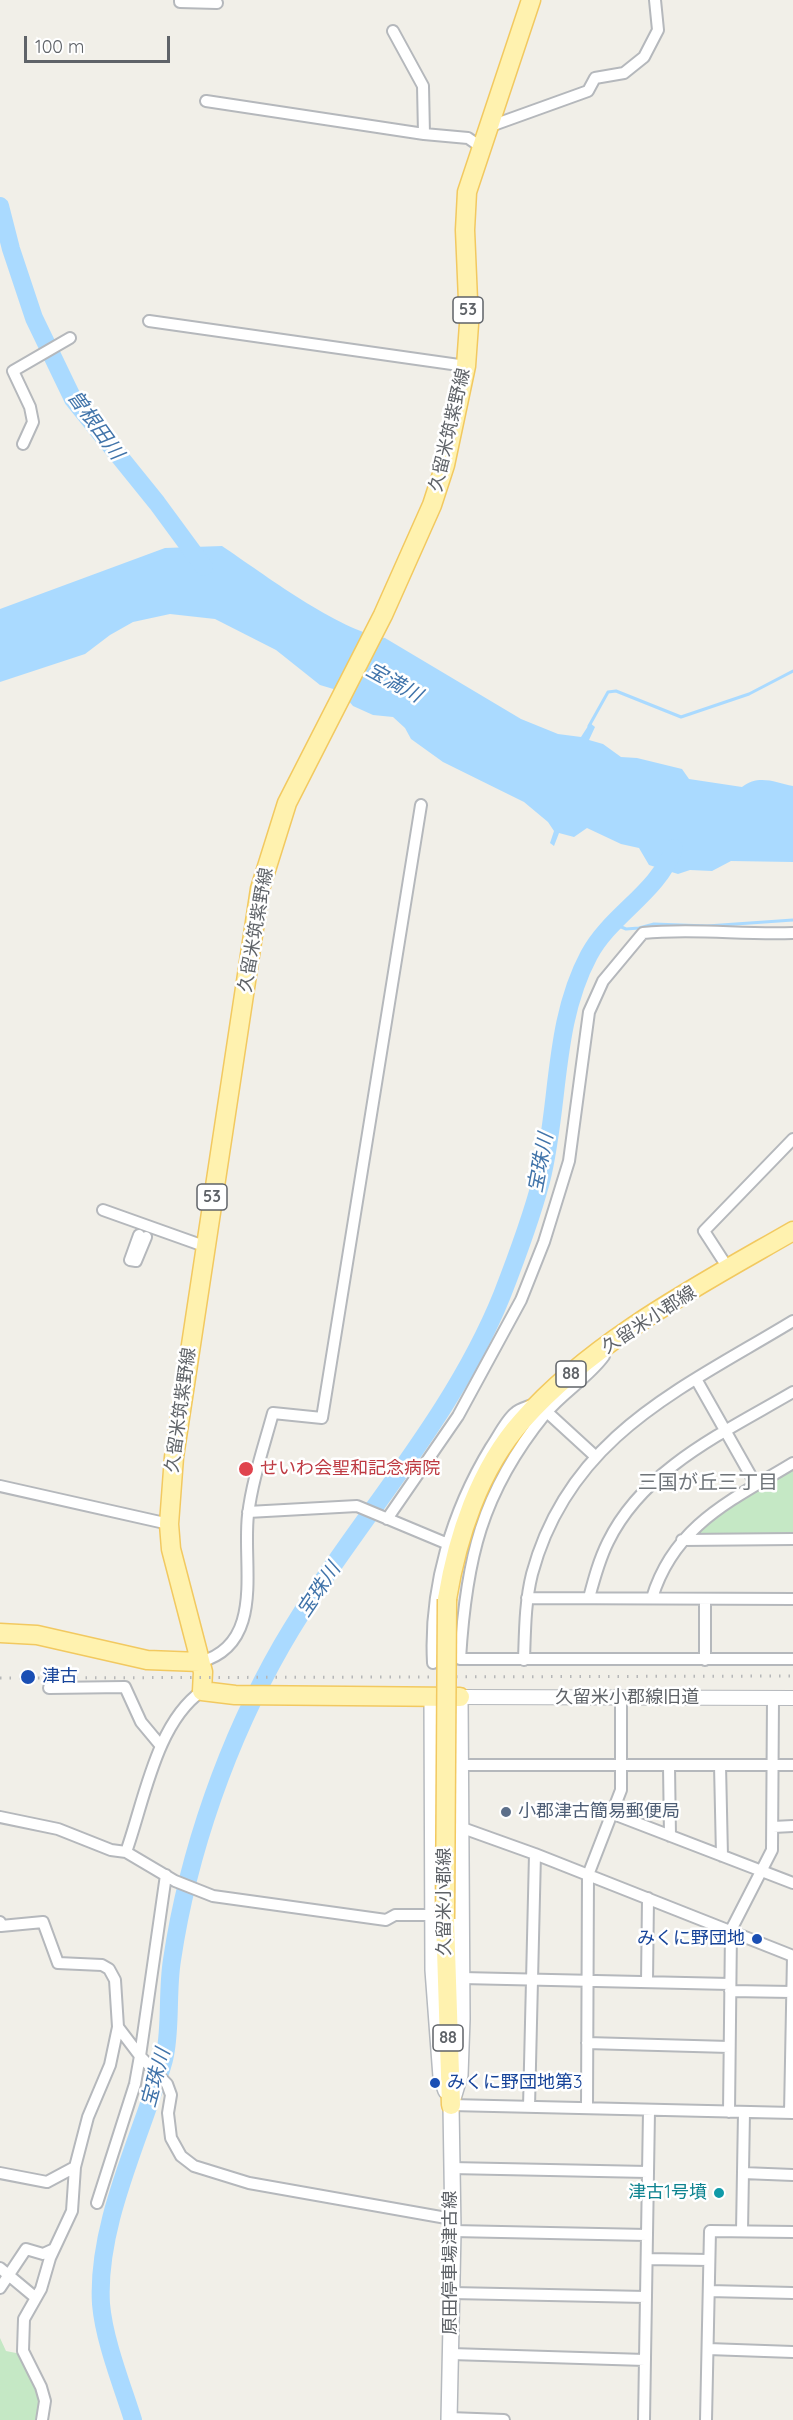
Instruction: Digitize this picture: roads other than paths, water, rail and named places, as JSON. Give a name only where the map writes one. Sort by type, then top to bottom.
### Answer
[{"type":"main road","name":"久留米筑紫野線","points":[[200,1662],[171,1549],[168,1524],[174,1457],[204,1246],[260,889],[287,803],[321,741],[383,615],[432,505],[445,465],[466,366],[469,324],[467,192],[531,0]]},
{"type":"main road","name":"久留米小郡線","points":[[451,2105],[439,1917],[447,1599],[461,1538],[484,1481],[521,1422],[545,1406],[614,1341],[728,1268],[793,1231]]},
{"type":"main road","points":[[0,1633],[37,1635],[147,1660],[200,1662],[203,1677],[202,1691],[235,1695],[460,1697]]},
{"type":"main road","name":"原田停車場津古線","points":[[448,2419],[453,2225],[451,2105],[460,2075],[462,1978],[460,1697]]},
{"type":"main road","points":[[432,1698],[432,1828],[439,1917]]},
{"type":"street","points":[[180,0],[180,2],[218,3]]},
{"type":"street","points":[[488,127],[588,91],[595,78],[624,73],[644,57],[658,30],[655,0]]},
{"type":"street","points":[[393,31],[423,86],[424,134]]},
{"type":"street","points":[[206,101],[424,134],[468,138],[481,147]]},
{"type":"street","points":[[149,321],[466,366]]},
{"type":"street","points":[[23,444],[33,422],[30,407],[13,371],[70,338]]},
{"type":"street","points":[[200,1662],[216,1658],[229,1645],[245,1614],[249,1597],[246,1537],[248,1512],[273,1413],[322,1418],[421,805]]},
{"type":"street","points":[[385,1518],[458,1416],[521,1300],[544,1242],[569,1161],[589,1012],[603,981],[643,933],[679,930],[748,934],[793,933]]},
{"type":"street","points":[[728,1268],[704,1231],[793,1139]]},
{"type":"street","points":[[102,1210],[145,1231],[204,1246]]},
{"type":"street","points":[[524,1660],[527,1598],[532,1574],[556,1510],[595,1456],[643,1413],[793,1321]]},
{"type":"street","points":[[696,1379],[756,1485]]},
{"type":"street","points":[[589,1598],[608,1542],[622,1518],[662,1472],[793,1392]]},
{"type":"street","points":[[545,1406],[595,1456]]},
{"type":"street","points":[[433,1663],[431,1634],[437,1586],[448,1544],[473,1476],[515,1413],[545,1406]]},
{"type":"street","points":[[545,1406],[491,1500],[468,1570],[460,1659],[793,1659]]},
{"type":"street","points":[[652,1598],[660,1574],[682,1540],[697,1524],[793,1463]]},
{"type":"street","points":[[0,1486],[168,1524]]},
{"type":"street","points":[[248,1512],[362,1508],[448,1544]]},
{"type":"street","points":[[682,1540],[793,1539]]},
{"type":"street","points":[[527,1598],[793,1599]]},
{"type":"street","points":[[705,1599],[705,1660]]},
{"type":"street","points":[[49,1688],[125,1687],[141,1722],[160,1746]]},
{"type":"street","points":[[126,1852],[160,1746],[176,1719],[193,1698],[202,1691]]},
{"type":"street","name":"久留米小郡線旧道","points":[[460,1697],[793,1698]]},
{"type":"street","points":[[729,2112],[731,1930],[772,1850],[773,1698]]},
{"type":"street","points":[[587,2108],[588,1875],[621,1790],[621,1699]]},
{"type":"street","points":[[462,1765],[793,1765]]},
{"type":"street","points":[[720,1765],[722,1856]]},
{"type":"street","points":[[669,1766],[670,1836]]},
{"type":"street","points":[[611,1813],[793,1883]]},
{"type":"street","points":[[0,1817],[58,1829],[111,1850],[126,1852],[170,1878],[213,1896],[386,1920],[395,1915],[439,1917]]},
{"type":"street","points":[[432,1828],[461,1826],[793,1956],[791,2113],[451,2105]]},
{"type":"street","points":[[773,1827],[793,1826]]},
{"type":"street","points":[[529,2107],[535,1854]]},
{"type":"street","points":[[97,2203],[142,2059],[170,1878]]},
{"type":"street","points":[[647,1982],[648,1898]]},
{"type":"street","points":[[0,1922],[2,1926],[43,1922],[58,1963],[95,1967],[102,1965],[109,1969],[115,1980],[118,2027],[110,2065],[88,2117],[75,2167],[72,2211],[54,2249],[36,2298],[24,2319],[23,2351],[41,2387],[45,2401],[42,2420]]},
{"type":"street","points":[[462,1978],[647,1982],[792,1992]]},
{"type":"street","points":[[118,2027],[142,2059],[167,2084],[171,2095],[168,2114],[171,2138],[181,2156],[194,2166],[249,2182],[453,2225],[647,2235]]},
{"type":"street","points":[[587,2043],[729,2047]]},
{"type":"street","points":[[644,2420],[649,2110]]},
{"type":"street","points":[[742,2230],[744,2112]]},
{"type":"street","points":[[0,2173],[47,2182],[75,2167]]},
{"type":"street","points":[[452,2168],[648,2172]]},
{"type":"street","points":[[743,2173],[793,2175]]},
{"type":"street","points":[[706,2420],[710,2230],[793,2232]]},
{"type":"street","points":[[0,2288],[5,2271],[26,2249],[43,2254],[54,2249]]},
{"type":"street","points":[[647,2259],[709,2260]]},
{"type":"street","points":[[5,2271],[36,2298]]},
{"type":"street","points":[[709,2291],[793,2293]]},
{"type":"street","points":[[452,2293],[646,2297]]},
{"type":"street","points":[[708,2349],[793,2352]]},
{"type":"street","points":[[451,2354],[645,2360]]},
{"type":"street","points":[[448,2419],[504,2420]]},
{"type":"water","name":"宝満川","points":[[222,546],[323,613],[366,633],[385,638],[521,719],[558,734],[581,737],[590,723],[595,727],[589,740],[603,744],[621,757],[637,758],[682,769],[689,779],[742,787],[760,780],[793,786],[793,862],[731,861],[712,871],[690,870],[678,874],[649,865],[639,848],[621,844],[587,828],[574,837],[559,833],[554,846],[550,843],[554,831],[548,822],[524,802],[443,762],[411,739],[405,728],[393,717],[373,715],[353,706],[340,691],[320,685],[276,650],[215,619],[170,614],[133,622],[110,635],[85,654],[0,682],[0,609],[165,548]]},
{"type":"waterway","name":"曽根田川","points":[[0,206],[11,249],[34,318],[73,399],[157,503],[204,567]]},
{"type":"waterway","points":[[589,726],[608,692],[616,691],[681,717],[749,694],[793,671]]},
{"type":"waterway","name":"宝珠川","points":[[133,2420],[114,2362],[103,2318],[101,2279],[104,2253],[124,2176],[164,2061],[171,1972],[179,1919],[188,1878],[213,1797],[244,1719],[282,1645],[338,1558],[428,1431],[480,1342],[513,1267],[541,1181],[563,1037],[577,981],[598,940],[657,878],[674,848]]},
{"type":"waterway","points":[[612,923],[626,929],[654,924],[707,926],[793,920]]},
{"type":"railway","points":[[0,1678],[793,1676]]},
{"type":"place","name":"せいわ会聖和記念病院","points":[[246,1469]]},
{"type":"place","name":"津古","points":[[28,1677]]},
{"type":"place","name":"小郡津古簡易郵便局","points":[[506,1812]]},
{"type":"place","name":"みくに野団地","points":[[757,1939]]},
{"type":"place","name":"みくに野団地第3","points":[[435,2083]]},
{"type":"place","name":"津古1号墳","points":[[719,2193]]},
{"type":"district","name":"三国が丘三丁目","points":[[708,1483]]}]
